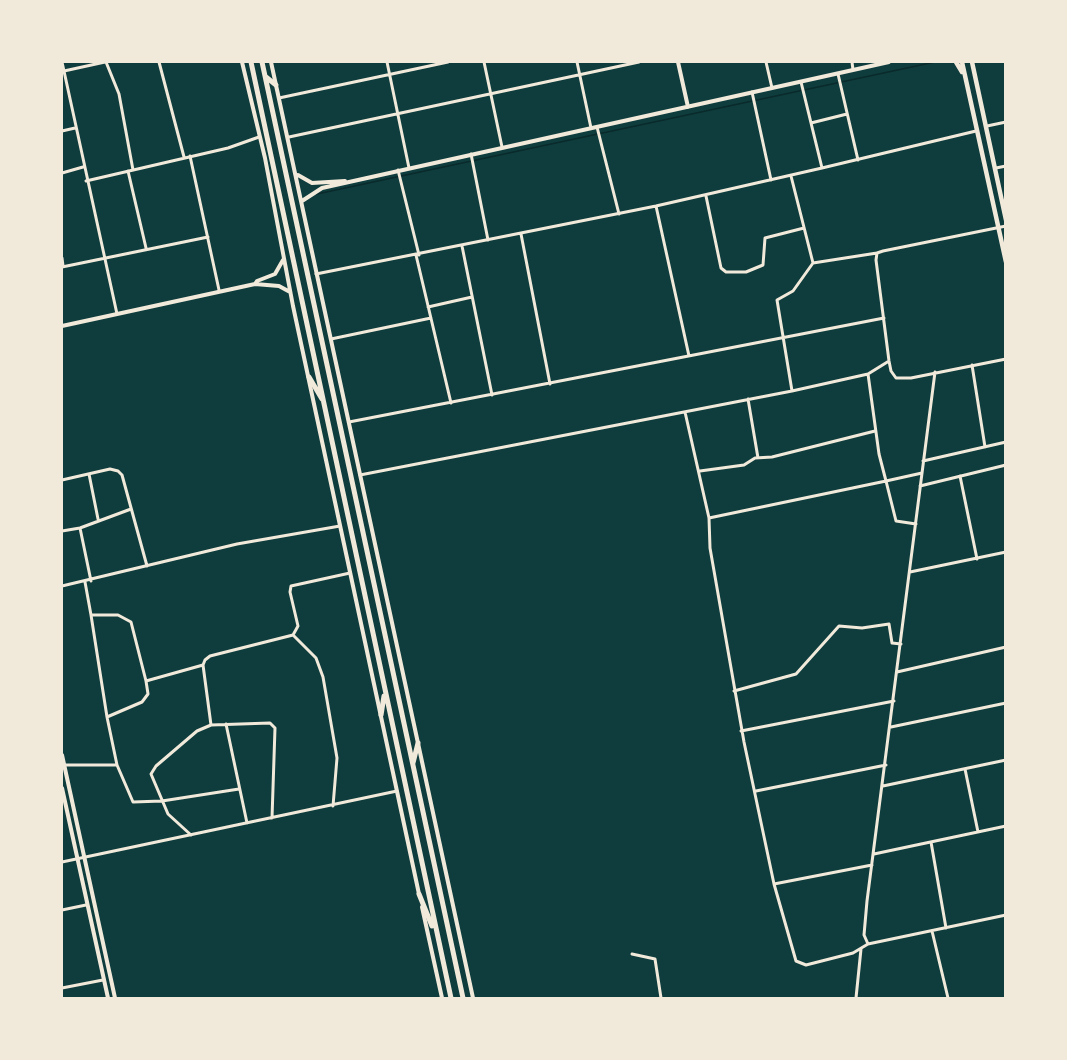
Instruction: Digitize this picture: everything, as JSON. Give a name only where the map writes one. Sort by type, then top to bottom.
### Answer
[{"type":"highway","points":[[251,62],[451,999]]},
{"type":"highway","points":[[262,62],[463,999]]},
{"type":"highway","points":[[266,76],[276,85]]},
{"type":"highway","points":[[309,377],[324,404]]},
{"type":"highway","points":[[346,447],[352,444]]},
{"type":"highway","points":[[360,570],[371,567]]},
{"type":"highway","points":[[363,591],[374,581]]},
{"type":"highway","points":[[381,715],[384,691]]},
{"type":"highway","points":[[413,764],[418,743]]},
{"type":"highway","points":[[419,894],[438,940]]},
{"type":"main road","points":[[956,62],[965,76]]},
{"type":"main road","points":[[962,62],[1005,262]]},
{"type":"main road","points":[[974,62],[1005,220]]},
{"type":"street","points":[[62,62],[83,168],[117,314]]},
{"type":"street","points":[[64,71],[106,62],[119,94],[133,170]]},
{"type":"street","points":[[159,62],[184,157]]},
{"type":"street","points":[[242,62],[442,999]]},
{"type":"street","points":[[271,62],[303,201],[352,444],[473,999]]},
{"type":"street","points":[[387,62],[409,168]]},
{"type":"street","points":[[279,98],[448,62]]},
{"type":"street","points":[[484,62],[502,147]]},
{"type":"street","points":[[577,62],[591,128]]},
{"type":"street","points":[[289,137],[639,62]]},
{"type":"street","points":[[678,62],[688,107]]},
{"type":"street","points":[[766,62],[772,88]]},
{"type":"street","points":[[852,62],[853,70]]},
{"type":"street","points":[[303,201],[315,190],[398,170],[890,62]]},
{"type":"street","points":[[838,73],[858,160]]},
{"type":"street","points":[[801,82],[822,168]]},
{"type":"street","points":[[752,92],[771,180]]},
{"type":"street","points":[[811,123],[847,114]]},
{"type":"street","points":[[985,126],[1005,122]]},
{"type":"street","points":[[597,127],[619,214]]},
{"type":"street","points":[[62,131],[75,128]]},
{"type":"street","points":[[316,274],[706,196],[976,131]]},
{"type":"street","points":[[86,181],[228,148],[259,137]]},
{"type":"street","points":[[471,154],[488,240]]},
{"type":"street","points":[[190,156],[219,291]]},
{"type":"street","points":[[994,169],[1005,166]]},
{"type":"street","points":[[62,173],[83,168]]},
{"type":"street","points":[[398,170],[451,403]]},
{"type":"street","points":[[128,171],[146,248]]},
{"type":"street","points":[[297,174],[312,183],[349,182]]},
{"type":"street","points":[[791,176],[813,263]]},
{"type":"street","points":[[706,196],[721,268],[726,272],[746,272],[763,265],[765,238],[804,228]]},
{"type":"street","points":[[656,206],[689,356]]},
{"type":"street","points":[[792,391],[781,338],[777,300],[793,291],[813,263],[877,253],[1005,226]]},
{"type":"street","points":[[521,234],[550,384]]},
{"type":"street","points":[[62,258],[62,266],[208,237]]},
{"type":"street","points":[[462,246],[492,395]]},
{"type":"street","points":[[877,253],[889,362],[893,375],[902,379],[1005,359]]},
{"type":"street","points":[[255,284],[277,272],[283,256]]},
{"type":"street","points":[[62,326],[255,284],[279,286],[290,292]]},
{"type":"street","points":[[428,307],[472,297]]},
{"type":"street","points":[[331,339],[431,318]]},
{"type":"street","points":[[349,422],[884,318]]},
{"type":"street","points":[[360,475],[792,391],[868,374],[889,362]]},
{"type":"street","points":[[972,365],[985,447]]},
{"type":"street","points":[[868,944],[864,935],[872,865],[935,372]]},
{"type":"street","points":[[868,374],[875,431],[896,521],[900,524],[916,524]]},
{"type":"street","points":[[748,399],[758,458]]},
{"type":"street","points":[[686,412],[709,518],[710,548],[741,731],[756,791],[774,884],[798,964],[814,964],[861,949],[868,944],[1005,915]]},
{"type":"street","points":[[699,471],[744,465],[758,458],[772,457],[875,431]]},
{"type":"street","points":[[923,461],[1005,442]]},
{"type":"street","points":[[921,486],[1005,465]]},
{"type":"street","points":[[62,480],[110,469],[122,475],[147,566]]},
{"type":"street","points":[[709,518],[922,473]]},
{"type":"street","points":[[89,474],[98,520]]},
{"type":"street","points":[[960,476],[977,558]]},
{"type":"street","points":[[62,531],[80,528],[131,509]]},
{"type":"street","points":[[62,586],[91,581],[165,559],[237,543],[340,526]]},
{"type":"street","points":[[80,528],[91,581]]},
{"type":"street","points":[[910,573],[1005,552]]},
{"type":"street","points":[[146,681],[203,665],[210,656],[293,635],[298,626],[290,592],[291,586],[350,573]]},
{"type":"street","points":[[85,582],[106,717],[117,765],[130,801],[137,803],[162,801],[239,789]]},
{"type":"street","points":[[91,615],[118,615],[128,618],[137,638],[148,694],[142,702],[106,717]]},
{"type":"street","points":[[735,691],[796,674],[839,626],[862,628],[889,624],[892,643],[901,644]]},
{"type":"street","points":[[293,635],[316,658],[324,677],[336,758],[333,806]]},
{"type":"street","points":[[897,672],[1005,647]]},
{"type":"street","points":[[203,665],[211,725]]},
{"type":"street","points":[[741,731],[894,700]]},
{"type":"street","points":[[891,727],[1005,703]]},
{"type":"street","points":[[191,835],[168,814],[152,771],[197,731],[211,725],[270,723],[275,728],[272,818]]},
{"type":"street","points":[[225,724],[247,824]]},
{"type":"street","points":[[62,755],[115,999]]},
{"type":"street","points":[[883,786],[1005,760]]},
{"type":"street","points":[[64,765],[117,765]]},
{"type":"street","points":[[756,791],[886,765]]},
{"type":"street","points":[[965,769],[978,832]]},
{"type":"street","points":[[62,788],[64,813],[108,999]]},
{"type":"street","points":[[62,862],[398,791]]},
{"type":"street","points":[[874,854],[1005,826]]},
{"type":"street","points":[[931,842],[946,928]]},
{"type":"street","points":[[774,884],[872,865]]},
{"type":"street","points":[[62,910],[86,905]]},
{"type":"street","points":[[932,931],[948,999]]},
{"type":"street","points":[[856,999],[861,949]]},
{"type":"street","points":[[632,954],[654,959],[661,999]]},
{"type":"street","points":[[62,988],[104,980]]},
{"type":"waterway","points":[[317,194],[935,62]]}]
